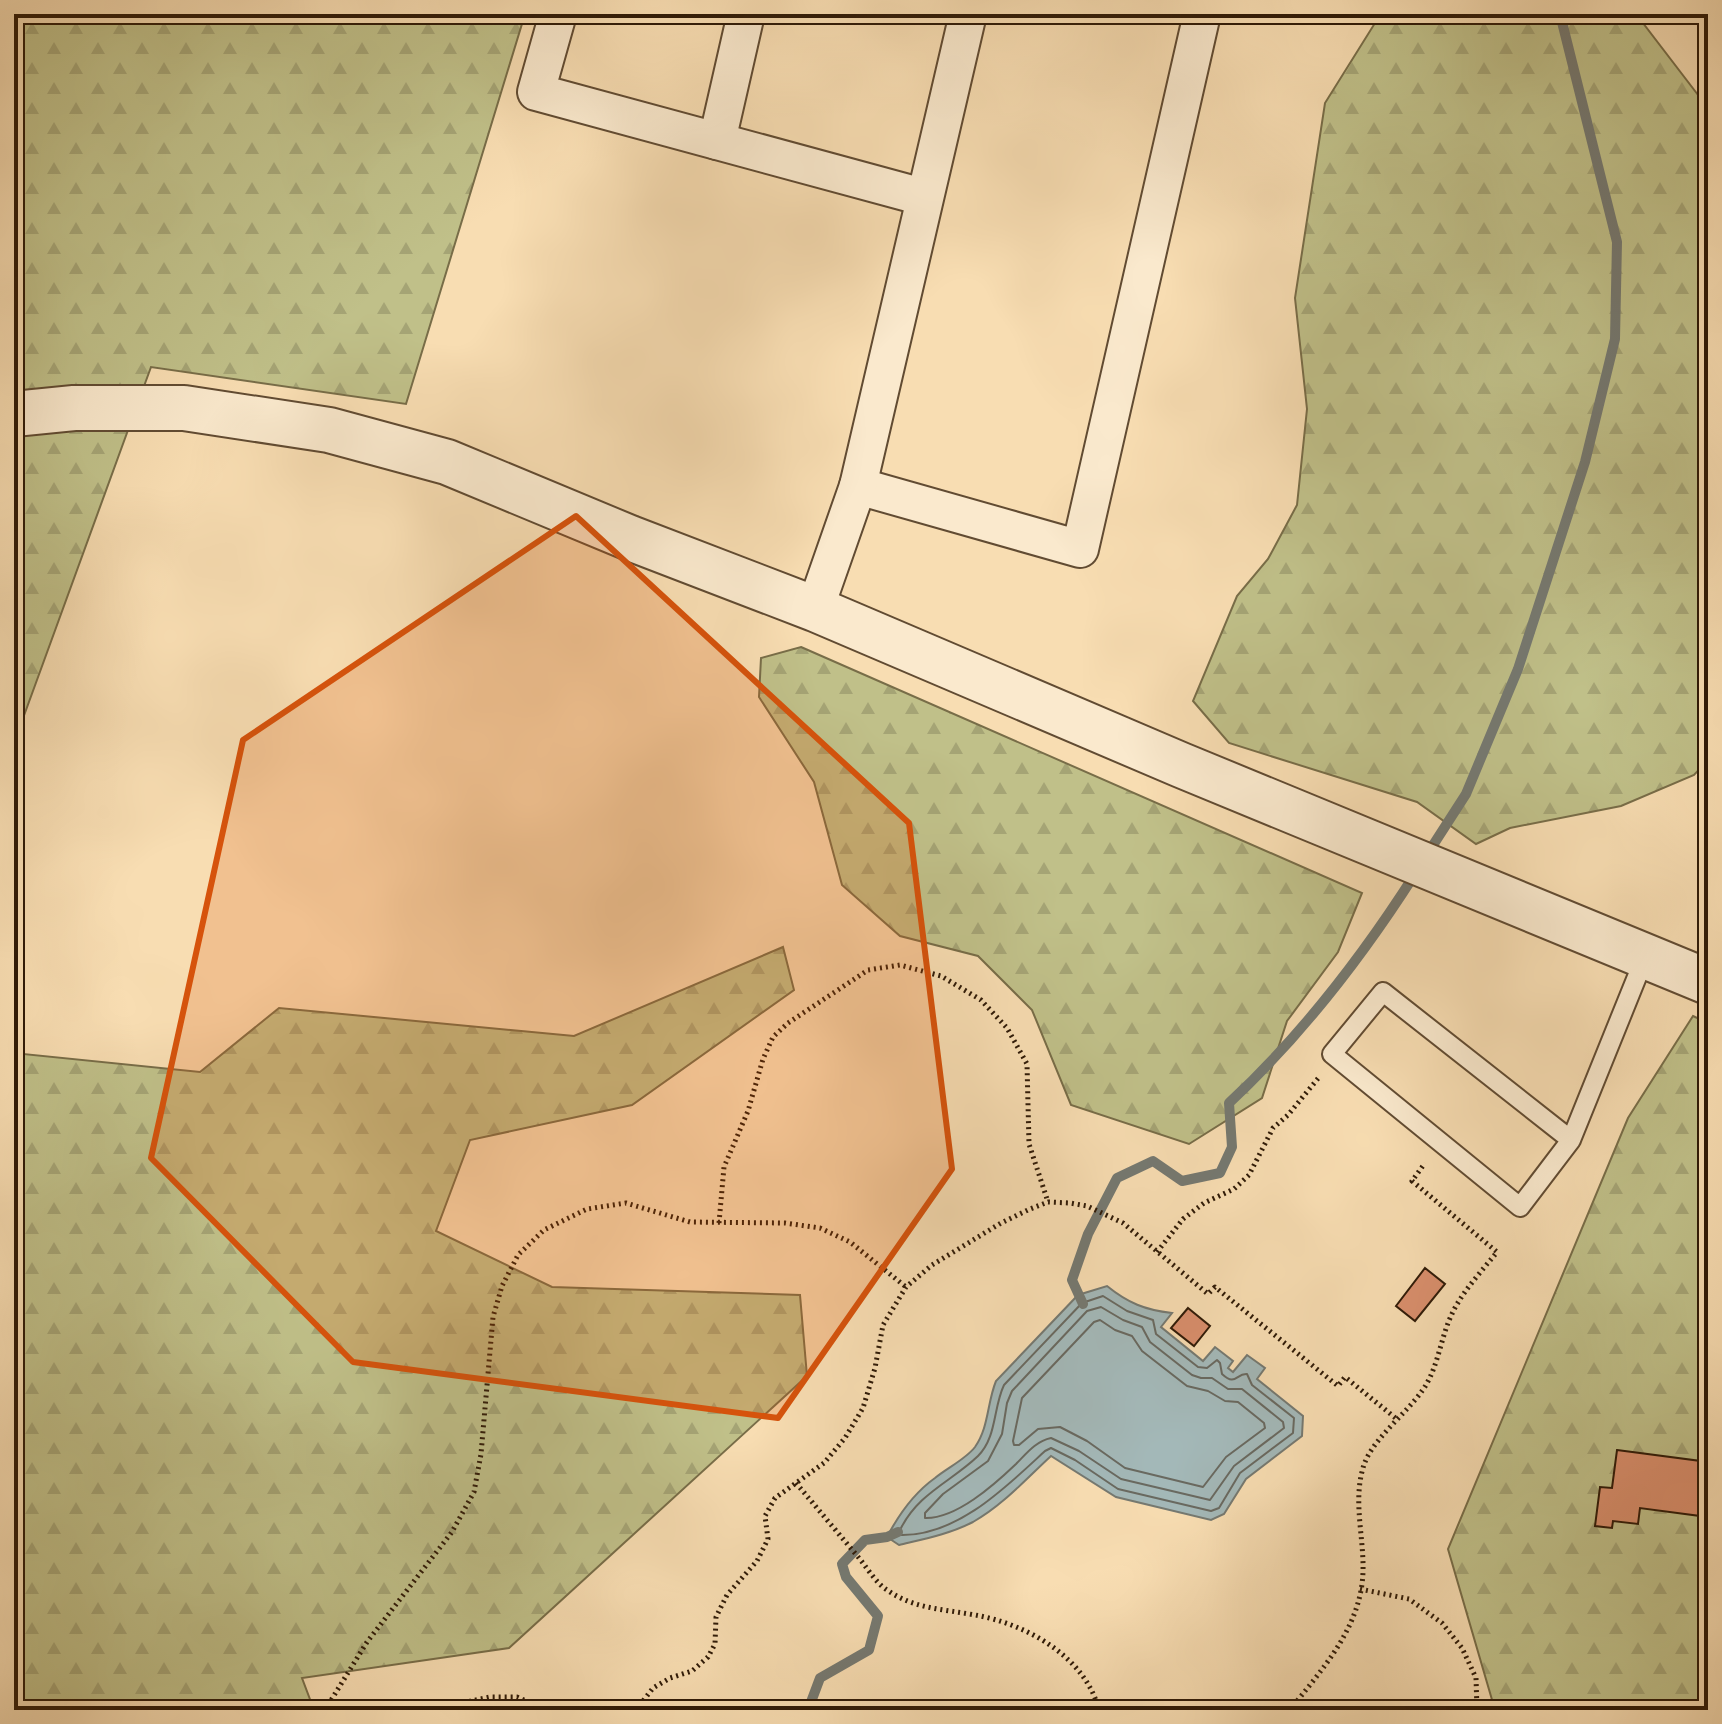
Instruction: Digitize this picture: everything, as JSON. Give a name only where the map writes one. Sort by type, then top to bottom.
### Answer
[{"type":"street","points":[[558,14],[536,92],[923,197]]},
{"type":"street","points":[[717,141],[746,14]]},
{"type":"street","points":[[815,609],[858,486],[968,14]]},
{"type":"street","points":[[858,486],[1080,549],[1202,14]]},
{"type":"street","points":[[14,414],[74,408],[184,408],[329,430],[447,462],[630,538],[815,609],[1181,765],[1708,982]]},
{"type":"lane","points":[[1571,1140],[1383,992],[1332,1054],[1520,1207],[1571,1140],[1646,954]]},
{"type":"path","points":[[719,1223],[724,1167],[748,1111],[763,1059],[773,1037],[788,1023],[868,970],[900,965],[941,976],[981,1000],[1007,1028],[1027,1064],[1029,1144],[1048,1202]]},
{"type":"path","points":[[1157,1252],[1183,1219],[1204,1203],[1234,1189],[1249,1175],[1273,1128],[1288,1115],[1320,1075],[1332,1085]]},
{"type":"path","points":[[1290,1710],[1342,1640],[1355,1609],[1363,1574],[1358,1493],[1363,1465],[1376,1445],[1425,1388],[1451,1315],[1497,1252],[1412,1181],[1425,1162]]},
{"type":"path","points":[[636,1710],[653,1688],[692,1671],[708,1657],[715,1644],[716,1617],[727,1595],[757,1561],[768,1539],[765,1516],[775,1498],[824,1463],[845,1438],[863,1408],[883,1325],[906,1287],[964,1244],[1048,1202],[1087,1206],[1123,1223],[1208,1294],[1215,1287],[1338,1386],[1345,1377],[1398,1420]]},
{"type":"path","points":[[325,1710],[367,1642],[452,1532],[474,1492],[481,1454],[493,1317],[502,1286],[518,1255],[544,1230],[587,1209],[626,1203],[690,1222],[785,1223],[820,1228],[850,1242],[906,1287]]},
{"type":"path","points":[[796,1483],[885,1589],[912,1604],[977,1615],[1017,1627],[1045,1641],[1076,1666],[1099,1710]]},
{"type":"path","points":[[1360,1589],[1409,1599],[1442,1623],[1462,1648],[1476,1678],[1477,1710]]},
{"type":"path","points":[[428,1710],[490,1697],[517,1697],[546,1710]]},
{"type":"highlighted area","points":[[576,516],[909,823],[952,1169],[778,1418],[353,1362],[151,1158],[243,740]]},
{"type":"green space","points":[[14,14],[525,14],[406,404],[151,367],[14,743]]},
{"type":"green space","points":[[1383,14],[1636,14],[1708,108],[1708,760],[1694,775],[1621,806],[1510,828],[1476,844],[1417,802],[1229,743],[1193,701],[1237,596],[1268,559],[1297,505],[1307,409],[1295,298],[1325,103]]},
{"type":"green space","points":[[801,647],[1362,893],[1338,952],[1287,1021],[1262,1098],[1189,1144],[1071,1105],[1032,1010],[978,956],[900,936],[842,885],[814,782],[759,697],[761,658]]},
{"type":"green space","points":[[783,947],[794,990],[632,1105],[470,1140],[436,1231],[552,1287],[800,1295],[807,1376],[509,1648],[302,1678],[314,1710],[14,1710],[14,1053],[200,1072],[279,1008],[574,1036]]},
{"type":"green space","points":[[1693,1016],[1708,1023],[1708,1710],[1495,1710],[1448,1549],[1628,1118]]},
{"type":"water","points":[[1107,1286],[1137,1305],[1172,1313],[1161,1327],[1203,1361],[1215,1347],[1233,1361],[1228,1368],[1233,1372],[1247,1355],[1265,1368],[1257,1379],[1303,1416],[1302,1436],[1246,1479],[1224,1514],[1211,1520],[1116,1497],[1051,1456],[1004,1500],[973,1522],[946,1533],[899,1545],[887,1537],[920,1490],[975,1447],[983,1431],[996,1381],[1078,1295]]},
{"type":"building","points":[[1425,1268],[1445,1284],[1415,1321],[1396,1306]]},
{"type":"building","points":[[1188,1308],[1210,1326],[1194,1346],[1171,1328]]},
{"type":"building","points":[[1617,1450],[1708,1462],[1708,1517],[1640,1508],[1638,1524],[1613,1521],[1612,1528],[1595,1526],[1600,1487],[1612,1488]]},
{"type":"waterway","points":[[1428,853],[1466,794],[1518,669],[1585,462],[1615,339],[1617,242],[1560,14]]},
{"type":"waterway","points":[[1083,1304],[1072,1280],[1088,1234],[1117,1178],[1153,1161],[1182,1181],[1220,1173],[1232,1147],[1229,1103],[1306,1023],[1374,935],[1415,874]]},
{"type":"waterway","points":[[808,1710],[820,1678],[869,1650],[878,1616],[846,1577],[842,1564],[865,1540],[898,1532]]}]
